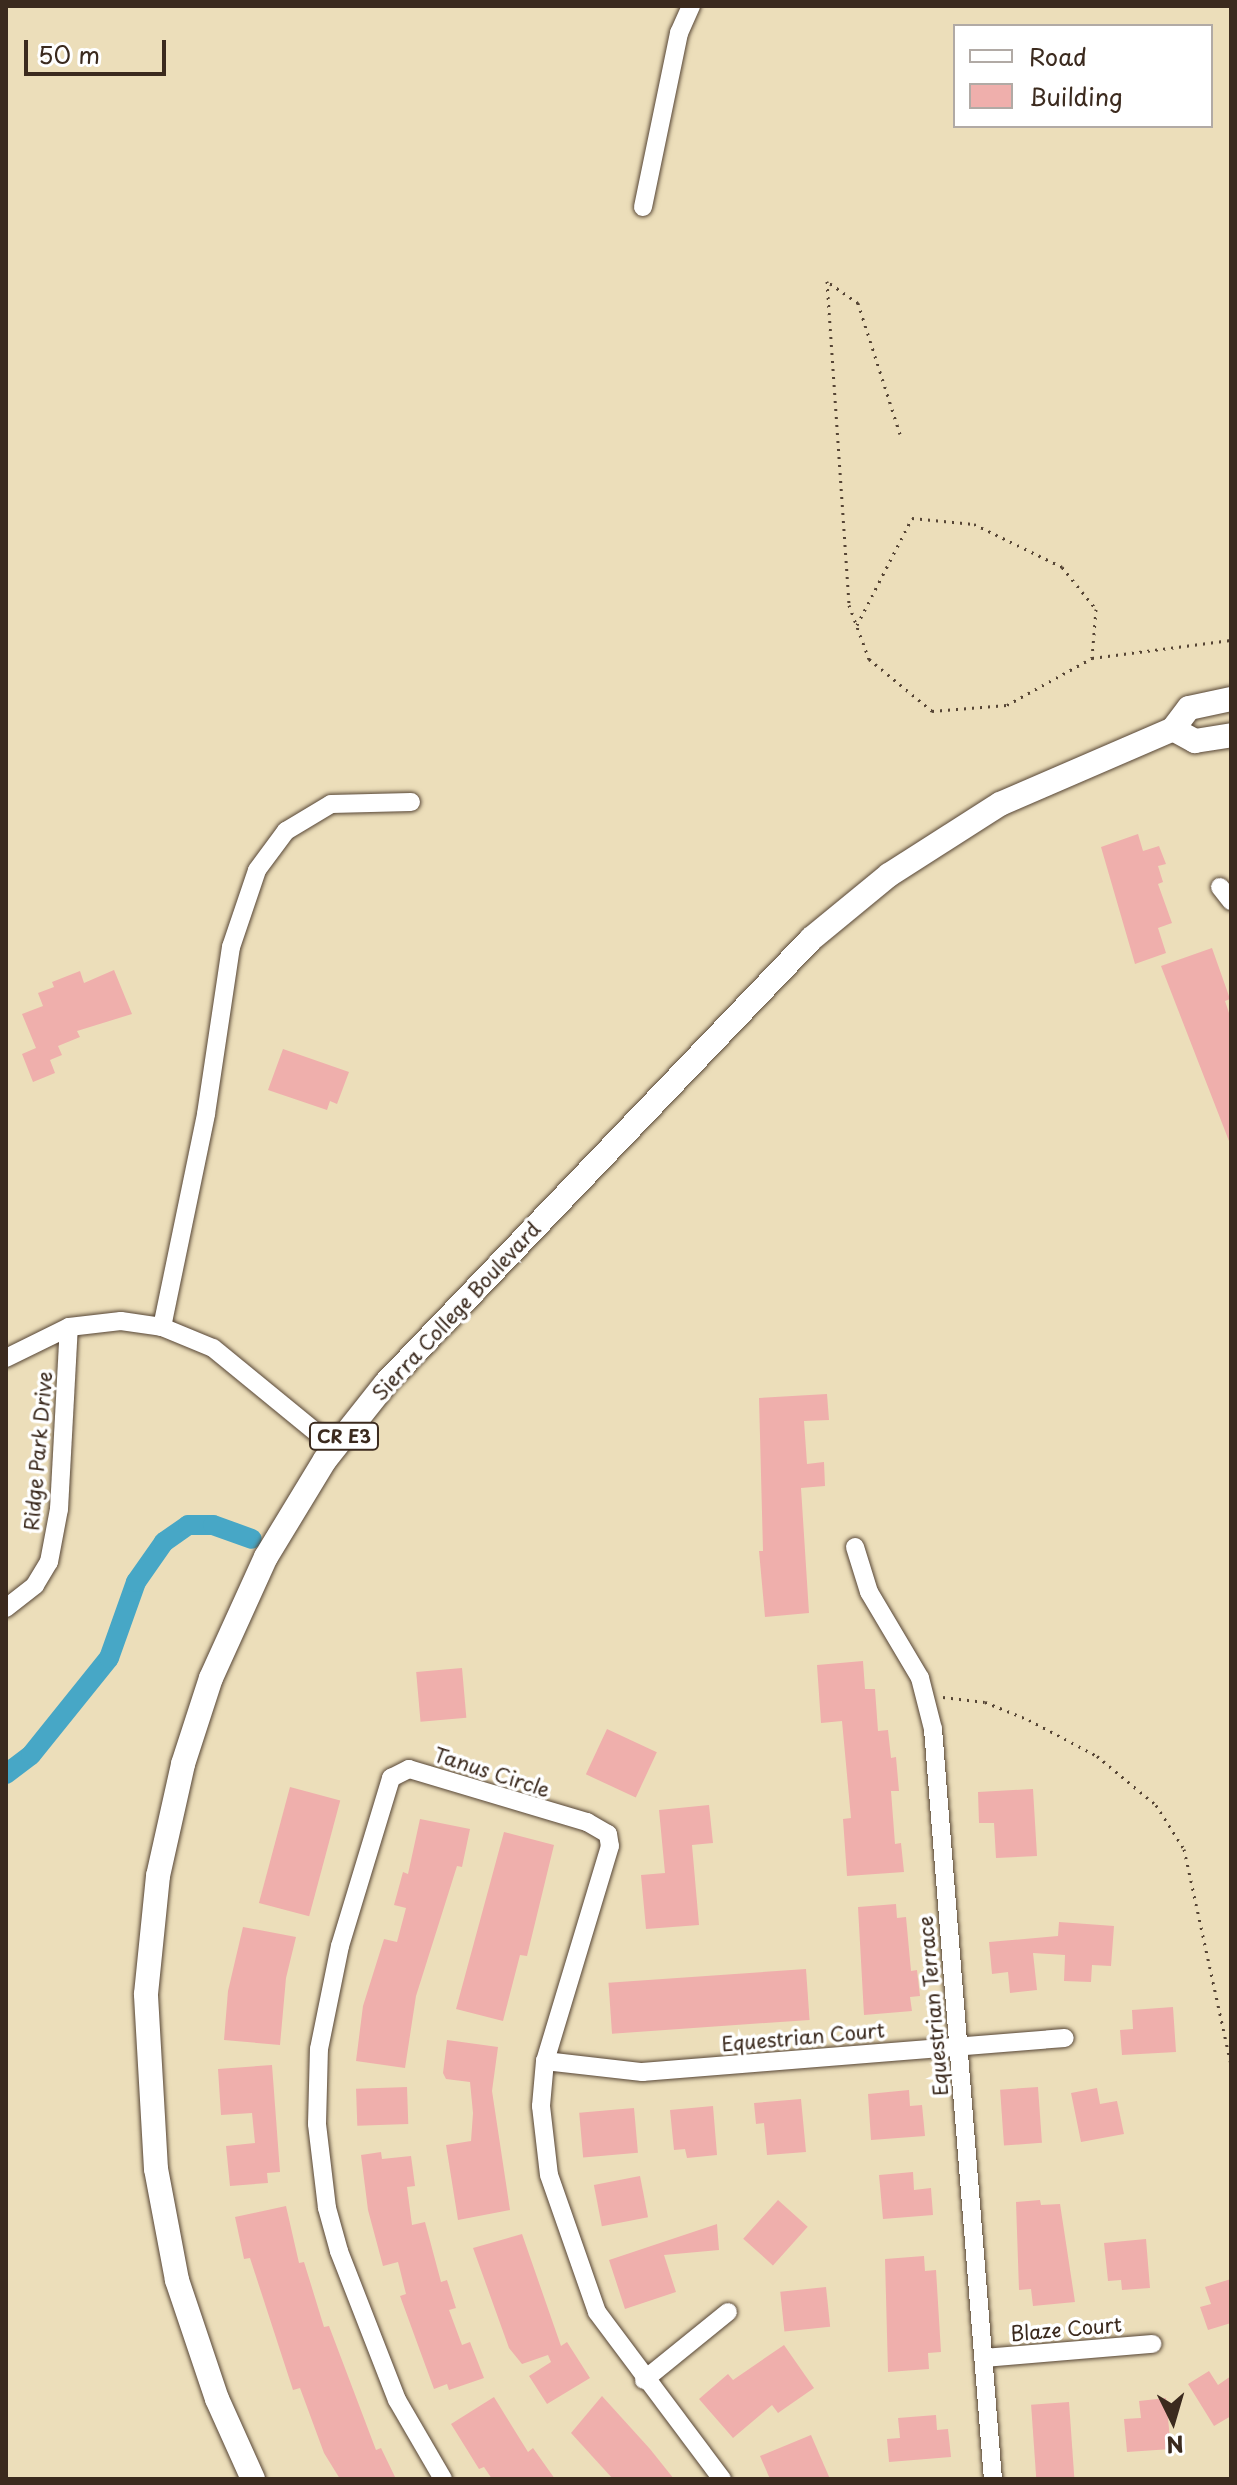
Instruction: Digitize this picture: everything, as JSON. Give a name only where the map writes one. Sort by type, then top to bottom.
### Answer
[{"type":"main road","name":"Sierra College Boulevard","points":[[253,2479],[204,2365],[163,2214],[147,2077],[149,1955],[172,1805],[211,1678],[266,1557],[335,1448],[411,1357],[733,1017],[851,905],[923,851],[1000,804],[1173,729],[1189,708],[1231,699]]},
{"type":"main road","points":[[1173,729],[1195,741],[1231,735]]},
{"type":"street","points":[[643,207],[679,33],[691,6]]},
{"type":"street","points":[[162,1327],[206,1114],[231,947],[257,870],[286,831],[331,804],[411,802]]},
{"type":"street","name":"Ridge Park Drive","points":[[6,1358],[69,1327],[121,1321],[162,1327],[213,1348],[335,1448]]},
{"type":"street","name":"Ridge Park Drive","points":[[6,1608],[35,1585],[49,1562],[59,1509],[69,1327]]},
{"type":"street","name":"Equestrian Terrace","points":[[855,1547],[869,1592],[913,1663],[928,1699],[993,2479]]},
{"type":"street","name":"Tanus Circle","points":[[443,2479],[397,2400],[344,2266],[327,2208],[317,2124],[319,2049],[331,1984],[387,1790],[399,1770],[587,1822],[608,1834],[610,1846],[545,2061],[542,2129],[555,2197],[597,2312],[644,2380],[722,2479]]},
{"type":"street","name":"Equestrian Court","points":[[545,2061],[642,2072],[1065,2038]]},
{"type":"street","points":[[644,2380],[728,2312]]},
{"type":"street","name":"Blaze Court","points":[[984,2358],[1152,2344]]},
{"type":"path","points":[[900,434],[858,303],[827,281],[849,605],[869,659],[932,711],[1007,705],[1092,658],[1231,640]]},
{"type":"path","points":[[857,625],[912,518],[974,524],[1062,567],[1096,609],[1092,658]]},
{"type":"path","points":[[928,1699],[957,1696],[1029,1720],[1097,1756],[1156,1805],[1184,1849],[1231,2064]]},
{"type":"building","points":[[1138,834],[1143,851],[1159,846],[1166,864],[1158,866],[1163,882],[1158,884],[1172,923],[1158,928],[1166,953],[1135,964],[1101,847]]},
{"type":"building","points":[[1212,948],[1230,999],[1225,1001],[1231,1019],[1229,1141],[1161,966]]},
{"type":"building","points":[[114,970],[132,1014],[77,1031],[80,1037],[58,1046],[62,1055],[50,1060],[55,1073],[33,1082],[22,1054],[36,1048],[22,1014],[43,1006],[38,993],[54,987],[52,982],[80,971],[84,983]]},
{"type":"building","points":[[283,1049],[349,1072],[337,1104],[330,1101],[327,1110],[268,1090]]},
{"type":"building","points":[[827,1394],[829,1420],[804,1421],[807,1464],[824,1462],[825,1486],[801,1488],[809,1613],[765,1617],[759,1551],[763,1551],[759,1398]]},
{"type":"building","points":[[863,1661],[865,1689],[875,1689],[878,1731],[888,1730],[891,1758],[896,1757],[899,1791],[891,1791],[895,1844],[901,1843],[904,1872],[847,1876],[843,1819],[851,1818],[842,1721],[821,1723],[817,1665]]},
{"type":"building","points":[[462,1668],[466,1718],[421,1722],[416,1672]]},
{"type":"building","points":[[607,1729],[657,1752],[636,1798],[586,1774]]},
{"type":"building","points":[[290,1787],[340,1800],[309,1916],[259,1903]]},
{"type":"building","points":[[1033,1789],[1037,1856],[996,1858],[994,1823],[979,1823],[978,1792]]},
{"type":"building","points":[[709,1805],[713,1843],[692,1845],[699,1925],[646,1929],[641,1875],[665,1873],[659,1810]]},
{"type":"building","points":[[420,1819],[470,1829],[462,1867],[457,1866],[416,1996],[405,2068],[356,2061],[363,2006],[384,1939],[397,1942],[406,1908],[394,1905],[403,1872],[408,1874]]},
{"type":"building","points":[[504,1832],[554,1845],[527,1956],[520,1955],[503,2021],[456,2009]]},
{"type":"building","points":[[896,1904],[897,1918],[906,1917],[911,1971],[917,1970],[920,1996],[910,1997],[912,2011],[864,2015],[858,1907]]},
{"type":"building","points":[[1059,1922],[1114,1926],[1111,1966],[1092,1965],[1091,1982],[1064,1981],[1065,1955],[1033,1953],[1037,1990],[1010,1993],[1008,1972],[992,1974],[989,1942],[1058,1936]]},
{"type":"building","points":[[243,1927],[296,1937],[286,1978],[280,2045],[224,2040],[228,1991]]},
{"type":"building","points":[[806,1969],[810,2020],[612,2034],[608,1983]]},
{"type":"building","points":[[1173,2007],[1176,2052],[1122,2055],[1120,2030],[1133,2029],[1132,2010]]},
{"type":"building","points":[[447,2040],[498,2047],[492,2091],[510,2210],[458,2220],[446,2145],[471,2141],[473,2113],[470,2082],[446,2079],[443,2073]]},
{"type":"building","points":[[272,2065],[280,2172],[267,2173],[268,2183],[230,2186],[226,2146],[255,2143],[252,2113],[221,2115],[218,2069]]},
{"type":"building","points":[[407,2087],[408,2124],[357,2126],[356,2089]]},
{"type":"building","points":[[1038,2087],[1042,2143],[1004,2146],[1000,2090]]},
{"type":"building","points":[[1097,2088],[1100,2104],[1117,2101],[1124,2134],[1081,2142],[1071,2093]]},
{"type":"building","points":[[909,2090],[910,2106],[922,2105],[925,2136],[871,2140],[868,2094]]},
{"type":"building","points":[[801,2099],[806,2152],[767,2155],[764,2123],[756,2124],[754,2103]]},
{"type":"building","points":[[713,2106],[717,2155],[687,2158],[685,2149],[674,2150],[670,2110]]},
{"type":"building","points":[[634,2108],[638,2153],[583,2158],[579,2113]]},
{"type":"building","points":[[381,2152],[382,2159],[411,2156],[415,2186],[407,2187],[412,2225],[425,2222],[441,2282],[447,2280],[456,2308],[449,2310],[462,2345],[470,2342],[484,2378],[449,2390],[447,2384],[434,2389],[400,2296],[406,2294],[398,2262],[383,2266],[368,2210],[361,2155]]},
{"type":"building","points":[[913,2172],[914,2190],[931,2188],[933,2215],[883,2219],[879,2175]]},
{"type":"building","points":[[640,2176],[648,2217],[602,2226],[594,2185]]},
{"type":"building","points":[[778,2200],[808,2227],[773,2265],[743,2239]]},
{"type":"building","points":[[1040,2200],[1041,2205],[1060,2204],[1075,2302],[1033,2306],[1031,2289],[1019,2290],[1016,2202]]},
{"type":"building","points":[[286,2206],[299,2263],[304,2262],[324,2327],[329,2326],[376,2450],[381,2448],[396,2479],[340,2479],[324,2453],[300,2388],[293,2390],[250,2258],[244,2259],[235,2217]]},
{"type":"building","points":[[717,2224],[719,2250],[664,2255],[676,2292],[625,2309],[609,2260]]},
{"type":"building","points":[[522,2234],[561,2346],[567,2342],[590,2378],[547,2404],[529,2376],[551,2362],[548,2355],[522,2364],[509,2348],[473,2248]]},
{"type":"building","points":[[1146,2239],[1150,2288],[1122,2290],[1121,2280],[1108,2281],[1104,2243]]},
{"type":"building","points":[[924,2256],[925,2271],[936,2270],[941,2352],[928,2353],[929,2369],[888,2372],[885,2259]]},
{"type":"building","points":[[1231,2279],[1231,2323],[1208,2330],[1200,2307],[1211,2304],[1205,2287]]},
{"type":"building","points":[[826,2287],[830,2327],[784,2332],[780,2292]]},
{"type":"building","points":[[784,2345],[814,2388],[778,2413],[772,2405],[733,2438],[699,2399],[728,2374],[733,2380]]},
{"type":"building","points":[[1209,2371],[1218,2385],[1231,2376],[1231,2416],[1214,2426],[1188,2384]]},
{"type":"building","points":[[602,2396],[674,2479],[613,2479],[571,2433]]},
{"type":"building","points":[[494,2397],[528,2452],[533,2448],[555,2479],[492,2479],[484,2467],[479,2469],[451,2424]]},
{"type":"building","points":[[1166,2398],[1171,2449],[1127,2452],[1124,2419],[1141,2418],[1139,2401]]},
{"type":"building","points":[[1069,2402],[1074,2479],[1036,2479],[1031,2405]]},
{"type":"building","points":[[936,2415],[937,2430],[948,2429],[951,2457],[889,2462],[887,2439],[900,2438],[898,2418]]},
{"type":"building","points":[[811,2435],[830,2479],[770,2479],[760,2456]]},
{"type":"waterway","points":[[6,1774],[31,1755],[109,1658],[136,1582],[164,1542],[188,1525],[213,1525],[252,1539]]}]
